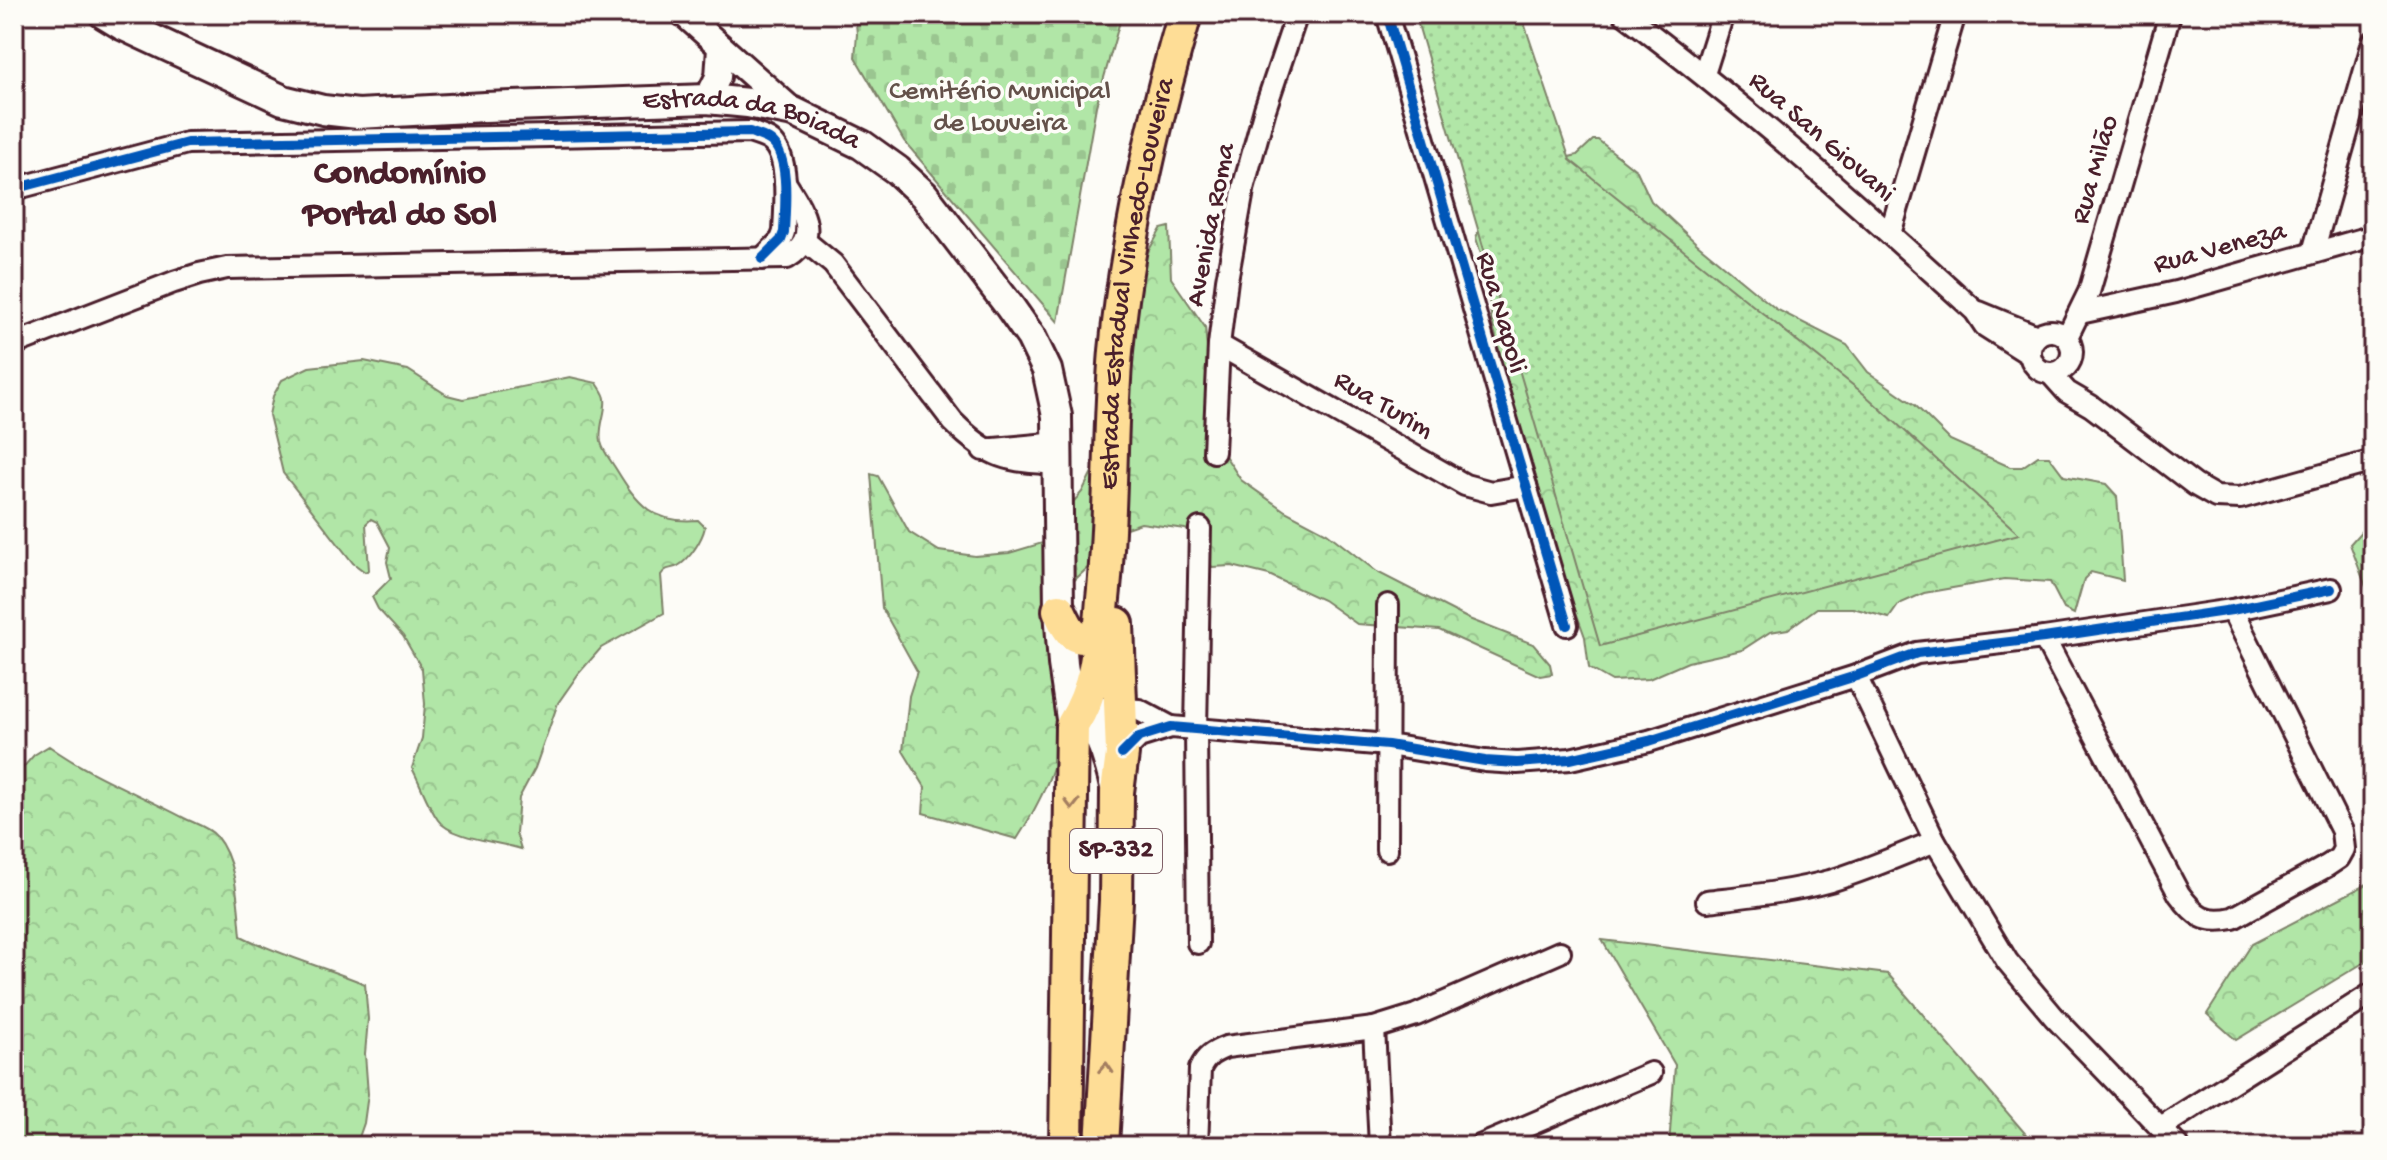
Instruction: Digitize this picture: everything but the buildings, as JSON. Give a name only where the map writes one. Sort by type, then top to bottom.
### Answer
[{"type":"main road","name":"Estrada da Boiada","points":[[104,14],[283,100],[323,110],[358,114],[707,99],[794,112],[862,145],[897,170],[924,195],[1010,307],[1041,355],[1053,392],[1058,454],[1059,610],[1074,706]]},
{"type":"main road","name":"Estrada Estadual Vinhedo-Louveira","points":[[1108,557],[1113,398],[1122,299],[1149,151],[1185,14]]},
{"type":"main road","name":"SP-332","points":[[1066,1146],[1074,706],[1095,673],[1108,557]]},
{"type":"main road","name":"SP-332","points":[[1102,1146],[1116,901],[1117,792],[1122,754],[1117,625],[1108,557]]},
{"type":"main road","points":[[1059,610],[1074,635],[1084,638],[1100,634]]},
{"type":"main road","points":[[1074,706],[1103,742],[1117,792]]},
{"type":"main road","points":[[1071,854],[1116,853]]},
{"type":"street","points":[[684,14],[794,112]]},
{"type":"street","name":"Avenida Roma","points":[[1214,452],[1219,345],[1244,185],[1265,109],[1297,14]]},
{"type":"street","name":"Rua Napoli","points":[[1387,14],[1567,625]]},
{"type":"street","name":"Rua San Giovani","points":[[1624,14],[1704,74],[1975,311],[1993,316],[2033,345]]},
{"type":"street","points":[[1704,74],[1723,14]]},
{"type":"street","points":[[1890,234],[1955,14]]},
{"type":"street","name":"Rua Milão","points":[[2067,337],[2080,313],[2097,266],[2170,14]]},
{"type":"street","points":[[2313,252],[2373,42]]},
{"type":"street","points":[[707,99],[718,77],[720,48]]},
{"type":"street","points":[[14,189],[187,143],[750,132],[772,141],[782,156],[784,232],[781,240],[762,259]]},
{"type":"street","points":[[14,344],[174,282],[227,268],[787,258],[799,250],[805,241],[805,216],[784,180]]},
{"type":"street","name":"Rua Veneza","points":[[2080,313],[2176,292],[2373,236]]},
{"type":"street","points":[[805,241],[833,264],[953,422],[983,450],[1058,454]]},
{"type":"street","points":[[2049,330],[2067,337],[2072,351],[2059,369],[2036,368],[2033,345],[2049,330]]},
{"type":"street","name":"Rua Turim","points":[[1219,345],[1465,485],[1491,492],[1526,486]]},
{"type":"street","points":[[2059,369],[2067,392],[2216,497],[2240,498],[2373,461]]},
{"type":"street","points":[[1198,943],[1196,729],[1200,528]]},
{"type":"street","points":[[1122,754],[1139,737],[1171,727],[1388,745],[1485,761],[1517,763],[1570,759],[1649,741],[1856,676],[1917,653],[2232,610],[2331,589]]},
{"type":"street","points":[[1387,850],[1388,605]]},
{"type":"street","points":[[2044,638],[2179,894],[2199,917],[2219,921],[2233,918],[2327,866],[2339,858],[2344,849],[2342,831],[2232,610]]},
{"type":"street","points":[[1856,676],[1935,841],[2007,961],[2054,1017],[2178,1146]]},
{"type":"street","points":[[1074,706],[1139,710],[1171,727]]},
{"type":"street","points":[[1707,901],[1779,892],[1829,881],[1935,841]]},
{"type":"street","points":[[1197,1146],[1200,1069],[1213,1052],[1226,1047],[1374,1028],[1416,1015],[1560,952]]},
{"type":"street","points":[[2161,1127],[2373,993]]},
{"type":"street","points":[[1374,1028],[1380,1146]]},
{"type":"street","points":[[1480,1146],[1651,1073]]},
{"type":"green space","name":"Cemitério Municipal de Louveira","points":[[855,14],[1122,14],[1096,106],[1058,322],[904,141],[855,57]]},
{"type":"green space","points":[[1415,14],[1521,14],[1570,160],[1864,394],[2019,534],[1600,646]]},
{"type":"green space","points":[[1593,140],[1598,140],[1637,171],[1651,201],[1696,243],[1776,309],[1847,345],[1868,372],[1915,405],[1950,440],[2010,467],[2022,467],[2038,456],[2049,456],[2064,476],[2106,484],[2117,496],[2123,580],[2091,572],[2084,579],[2074,614],[2064,609],[2050,582],[2004,579],[1924,593],[1899,604],[1889,618],[1853,608],[1817,608],[1788,629],[1770,632],[1742,650],[1688,662],[1649,679],[1612,681],[1589,668],[1585,637],[1542,518],[1492,322],[1485,267],[1476,238],[1482,220],[1553,161],[1577,155]]},
{"type":"green space","points":[[1169,227],[1171,278],[1205,327],[1214,422],[1224,454],[1241,480],[1285,511],[1327,533],[1377,572],[1469,619],[1533,644],[1550,664],[1552,674],[1540,676],[1439,630],[1357,624],[1323,600],[1269,575],[1232,566],[1212,567],[1199,537],[1185,529],[1141,523],[1120,530],[1096,560],[1051,602],[1059,679],[1059,738],[1050,776],[1017,839],[923,813],[925,787],[903,751],[909,696],[917,671],[882,608],[871,474],[878,476],[909,532],[939,551],[975,556],[1009,553],[1046,542],[1061,516],[1082,492],[1097,462],[1113,332],[1149,250],[1161,229]]},
{"type":"green space","points":[[364,361],[408,370],[447,395],[463,399],[570,377],[597,383],[605,399],[600,436],[602,445],[632,493],[648,510],[658,515],[669,519],[698,520],[705,527],[687,559],[661,575],[664,613],[601,648],[558,703],[535,768],[519,798],[516,833],[521,849],[453,831],[434,814],[412,768],[422,738],[425,704],[422,669],[403,636],[378,609],[372,597],[391,578],[387,562],[390,547],[377,522],[371,519],[366,524],[369,570],[365,572],[353,563],[283,473],[269,415],[273,396],[282,380],[309,367]]},
{"type":"green space","points":[[2373,518],[2373,606],[2350,544]]},
{"type":"green space","points":[[49,746],[98,776],[213,833],[223,846],[232,870],[241,936],[365,984],[368,1094],[364,1123],[356,1146],[14,1146],[14,773]]},
{"type":"green space","points":[[2373,881],[2373,957],[2236,1040],[2207,1014],[2252,944]]},
{"type":"green space","points":[[1602,940],[1888,974],[2036,1146],[1669,1146],[1675,1065]]},
{"type":"cycle path","points":[[1387,14],[1567,625]]},
{"type":"cycle path","points":[[14,189],[187,143],[750,132],[773,143],[784,172],[784,232],[781,240],[762,259]]},
{"type":"cycle path","points":[[1122,754],[1139,737],[1171,727],[1388,745],[1485,761],[1517,763],[1570,759],[1649,741],[1856,676],[1917,653],[2232,610],[2331,589]]},
{"type":"district","name":"Condomínio Portal do Sol","points":[[400,196]]}]
